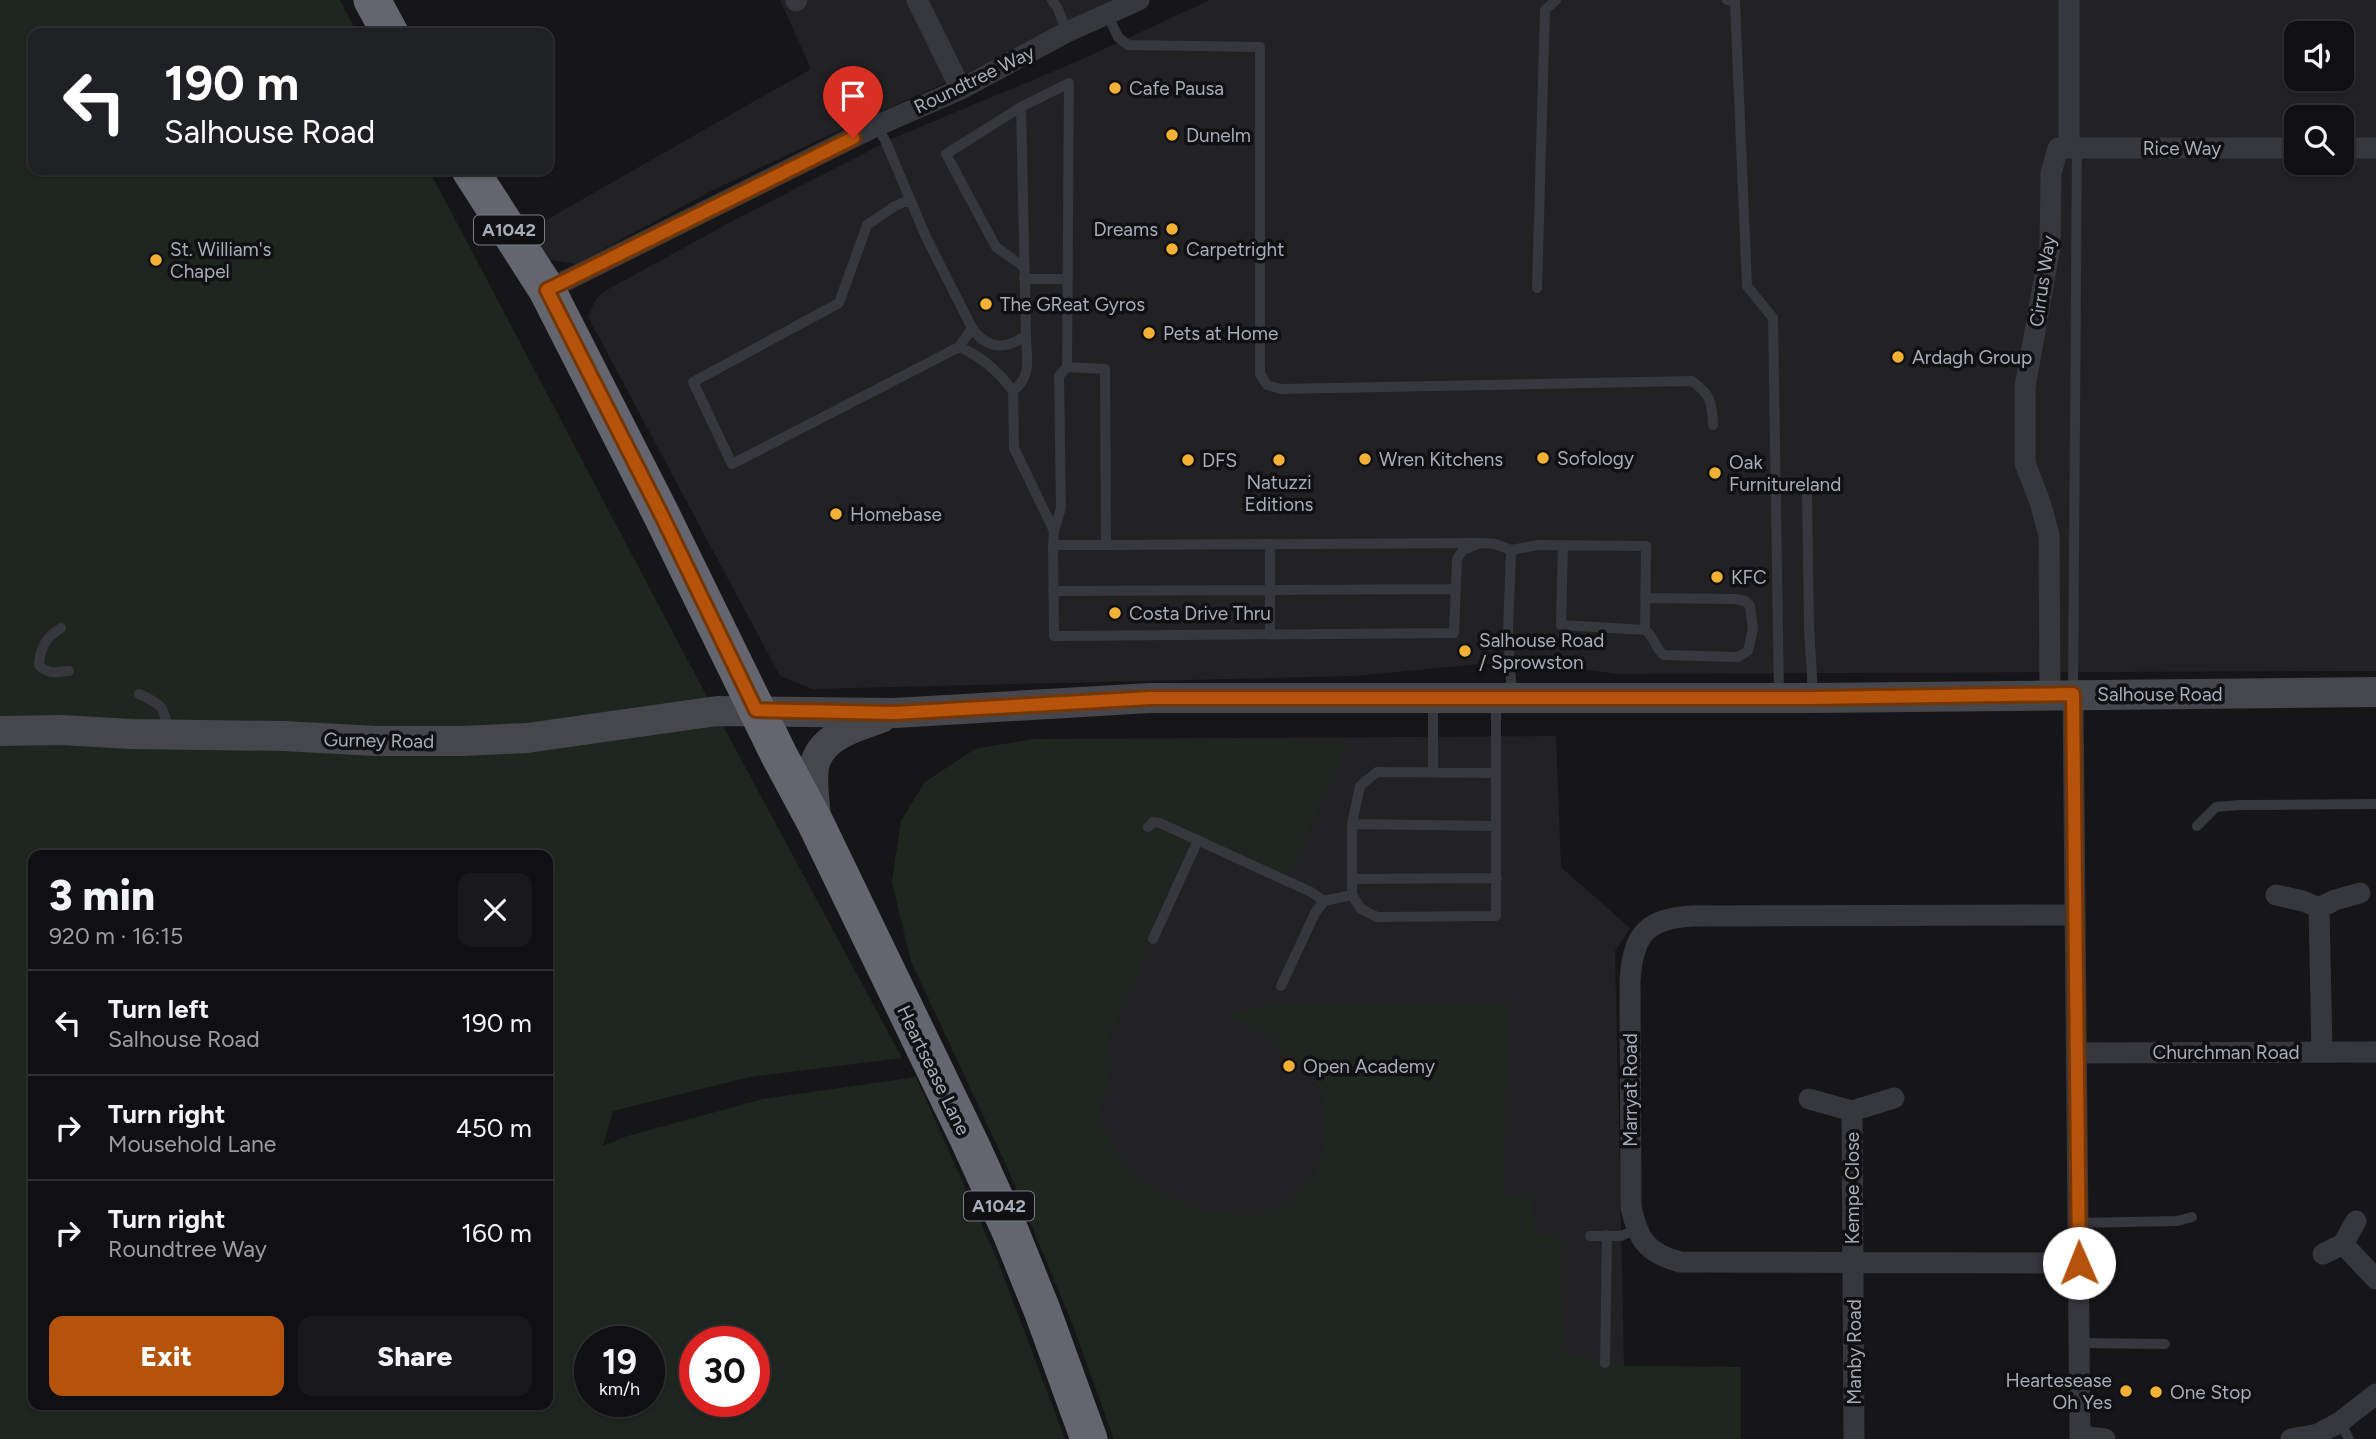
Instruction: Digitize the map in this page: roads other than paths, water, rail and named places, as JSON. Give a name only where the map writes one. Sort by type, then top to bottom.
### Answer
[{"type":"highway","points":[[372,0],[387,28]]},
{"type":"highway","name":"A1042","points":[[473,175],[547,290],[662,516],[756,710]]},
{"type":"highway","name":"Heartsease Lane","points":[[756,710],[816,824],[971,1145],[1042,1310],[1089,1439]]},
{"type":"street","points":[[917,0],[961,89]]},
{"type":"street","name":"Roundtree Way","points":[[547,290],[876,126],[961,89],[1068,32],[1139,0]]},
{"type":"street","points":[[2069,0],[2073,148]]},
{"type":"street","name":"Cirrus Way","points":[[2062,694],[2049,535],[2025,463],[2025,387],[2050,247],[2052,173],[2058,148],[2073,148]]},
{"type":"street","name":"Rice Way","points":[[2073,148],[2284,148]]},
{"type":"street","points":[[2354,148],[2376,148]]},
{"type":"street","name":"Salhouse Road","points":[[756,710],[895,713],[1150,698],[1813,698],[2376,692]]},
{"type":"street","points":[[2062,694],[2075,915],[2080,1438],[2105,1439]]},
{"type":"street","name":"Gurney Road","points":[[0,731],[61,730],[375,741],[462,741],[527,738],[692,713],[756,710]]},
{"type":"street","name":"Salhouse Road","points":[[816,824],[814,766],[825,746],[837,736],[895,713]]},
{"type":"street","points":[[2319,908],[2334,900],[2360,893]]},
{"type":"street","points":[[2276,895],[2319,908]]},
{"type":"street","points":[[2319,908],[2322,1052]]},
{"type":"street","name":"Marryat Road","points":[[1637,1229],[1632,1207],[1630,981],[1632,955],[1640,938],[1652,926],[1669,917],[1695,916],[2075,915]]},
{"type":"street","name":"Churchman Road","points":[[2077,1053],[2376,1052]]},
{"type":"street","name":"Kempe Close","points":[[1809,1099],[1852,1111],[1894,1098]]},
{"type":"street","name":"Kempe Close","points":[[1852,1111],[1853,1264]]},
{"type":"street","points":[[2323,1254],[2343,1244],[2356,1221]]},
{"type":"street","points":[[1637,1229],[1651,1250],[1680,1262],[2079,1263]]},
{"type":"street","points":[[2343,1244],[2376,1279]]},
{"type":"street","name":"Manby Road","points":[[1853,1264],[1854,1439]]},
{"type":"street","points":[[2291,1439],[2345,1431],[2376,1394]]},
{"type":"lane","points":[[1052,0],[1068,32]]},
{"type":"lane","points":[[1537,289],[1545,10],[1556,0]]},
{"type":"lane","points":[[1727,0],[1735,2],[1747,286],[1773,318],[1779,698]]},
{"type":"lane","points":[[1108,16],[1118,37],[1128,45],[1260,47],[1260,374],[1266,386],[1281,389],[1692,381],[1706,392],[1712,406],[1713,425]]},
{"type":"lane","points":[[1068,279],[1024,273],[996,247],[946,154],[1021,107],[1069,83],[1068,367],[1059,376],[1061,508],[1053,545],[1054,636],[1454,633],[1457,559],[1460,554],[1482,542]]},
{"type":"lane","points":[[1013,391],[1021,385],[1027,374],[1021,107]]},
{"type":"lane","points":[[876,126],[885,140],[909,200],[972,328],[981,340],[995,345],[1008,345],[1026,335]]},
{"type":"lane","points":[[2062,694],[2073,148]]},
{"type":"lane","points":[[909,200],[895,205],[867,225],[839,303],[693,382],[732,464],[959,347],[972,328]]},
{"type":"lane","points":[[959,347],[975,355],[1002,377],[1013,391],[1014,448],[1054,531]]},
{"type":"lane","points":[[1068,367],[1105,369],[1106,545]]},
{"type":"lane","points":[[1807,490],[1813,698]]},
{"type":"lane","points":[[1053,545],[1482,542],[1511,550],[1538,545],[1646,546],[1645,630]]},
{"type":"lane","points":[[1270,544],[1270,635]]},
{"type":"lane","points":[[1563,545],[1561,625],[1645,630],[1653,638],[1657,650],[1664,655],[1738,657],[1748,651],[1753,629],[1750,606],[1745,601],[1735,598],[1645,598]]},
{"type":"lane","points":[[1495,773],[1377,772],[1360,786],[1352,824],[1352,895],[1361,909],[1377,917],[1496,916],[1495,773],[1504,697],[1511,550]]},
{"type":"lane","points":[[1053,591],[1456,589]]},
{"type":"lane","points":[[61,628],[47,639],[40,652],[38,665],[44,671],[52,673],[69,671]]},
{"type":"lane","points":[[139,694],[159,703],[165,712],[167,734]]},
{"type":"lane","points":[[1433,697],[1433,772]]},
{"type":"lane","points":[[2197,826],[2216,807],[2239,804],[2376,804]]},
{"type":"lane","points":[[1148,827],[1153,822],[1160,823],[1311,892],[1324,901]]},
{"type":"lane","points":[[1352,824],[1496,826]]},
{"type":"lane","points":[[1153,939],[1198,840]]},
{"type":"lane","points":[[1352,879],[1497,878]]},
{"type":"lane","points":[[1281,986],[1315,913],[1324,901],[1352,895]]},
{"type":"lane","points":[[2078,1223],[2177,1221],[2192,1217]]},
{"type":"lane","points":[[1590,1236],[1621,1236],[1637,1229]]},
{"type":"lane","points":[[1605,1363],[1607,1235]]},
{"type":"lane","points":[[2080,1343],[2165,1344]]},
{"type":"place","name":"Cafe Pausa","points":[[1115,88]]},
{"type":"place","name":"Dunelm","points":[[1172,135]]},
{"type":"place","name":"Dreams","points":[[1172,229]]},
{"type":"place","name":"Carpetright","points":[[1172,249]]},
{"type":"place","name":"St. William's Chapel","points":[[156,260]]},
{"type":"place","name":"The GReat Gyros","points":[[986,304]]},
{"type":"place","name":"Pets at Home","points":[[1149,333]]},
{"type":"place","name":"Ardagh Group","points":[[1898,357]]},
{"type":"place","name":"Sofology","points":[[1543,458]]},
{"type":"place","name":"Wren Kitchens","points":[[1365,459]]},
{"type":"place","name":"DFS","points":[[1188,460]]},
{"type":"place","name":"Natuzzi Editions","points":[[1279,460]]},
{"type":"place","name":"Oak Furnitureland","points":[[1715,473]]},
{"type":"place","name":"Homebase","points":[[836,514]]},
{"type":"place","name":"KFC","points":[[1717,577]]},
{"type":"place","name":"Costa Drive Thru","points":[[1115,613]]},
{"type":"place","name":"Salhouse Road / Sprowston","points":[[1465,651]]},
{"type":"place","name":"Open Academy","points":[[1289,1066]]},
{"type":"place","name":"Heartesease Oh Yes","points":[[2126,1391]]},
{"type":"place","name":"One Stop","points":[[2156,1392]]}]
